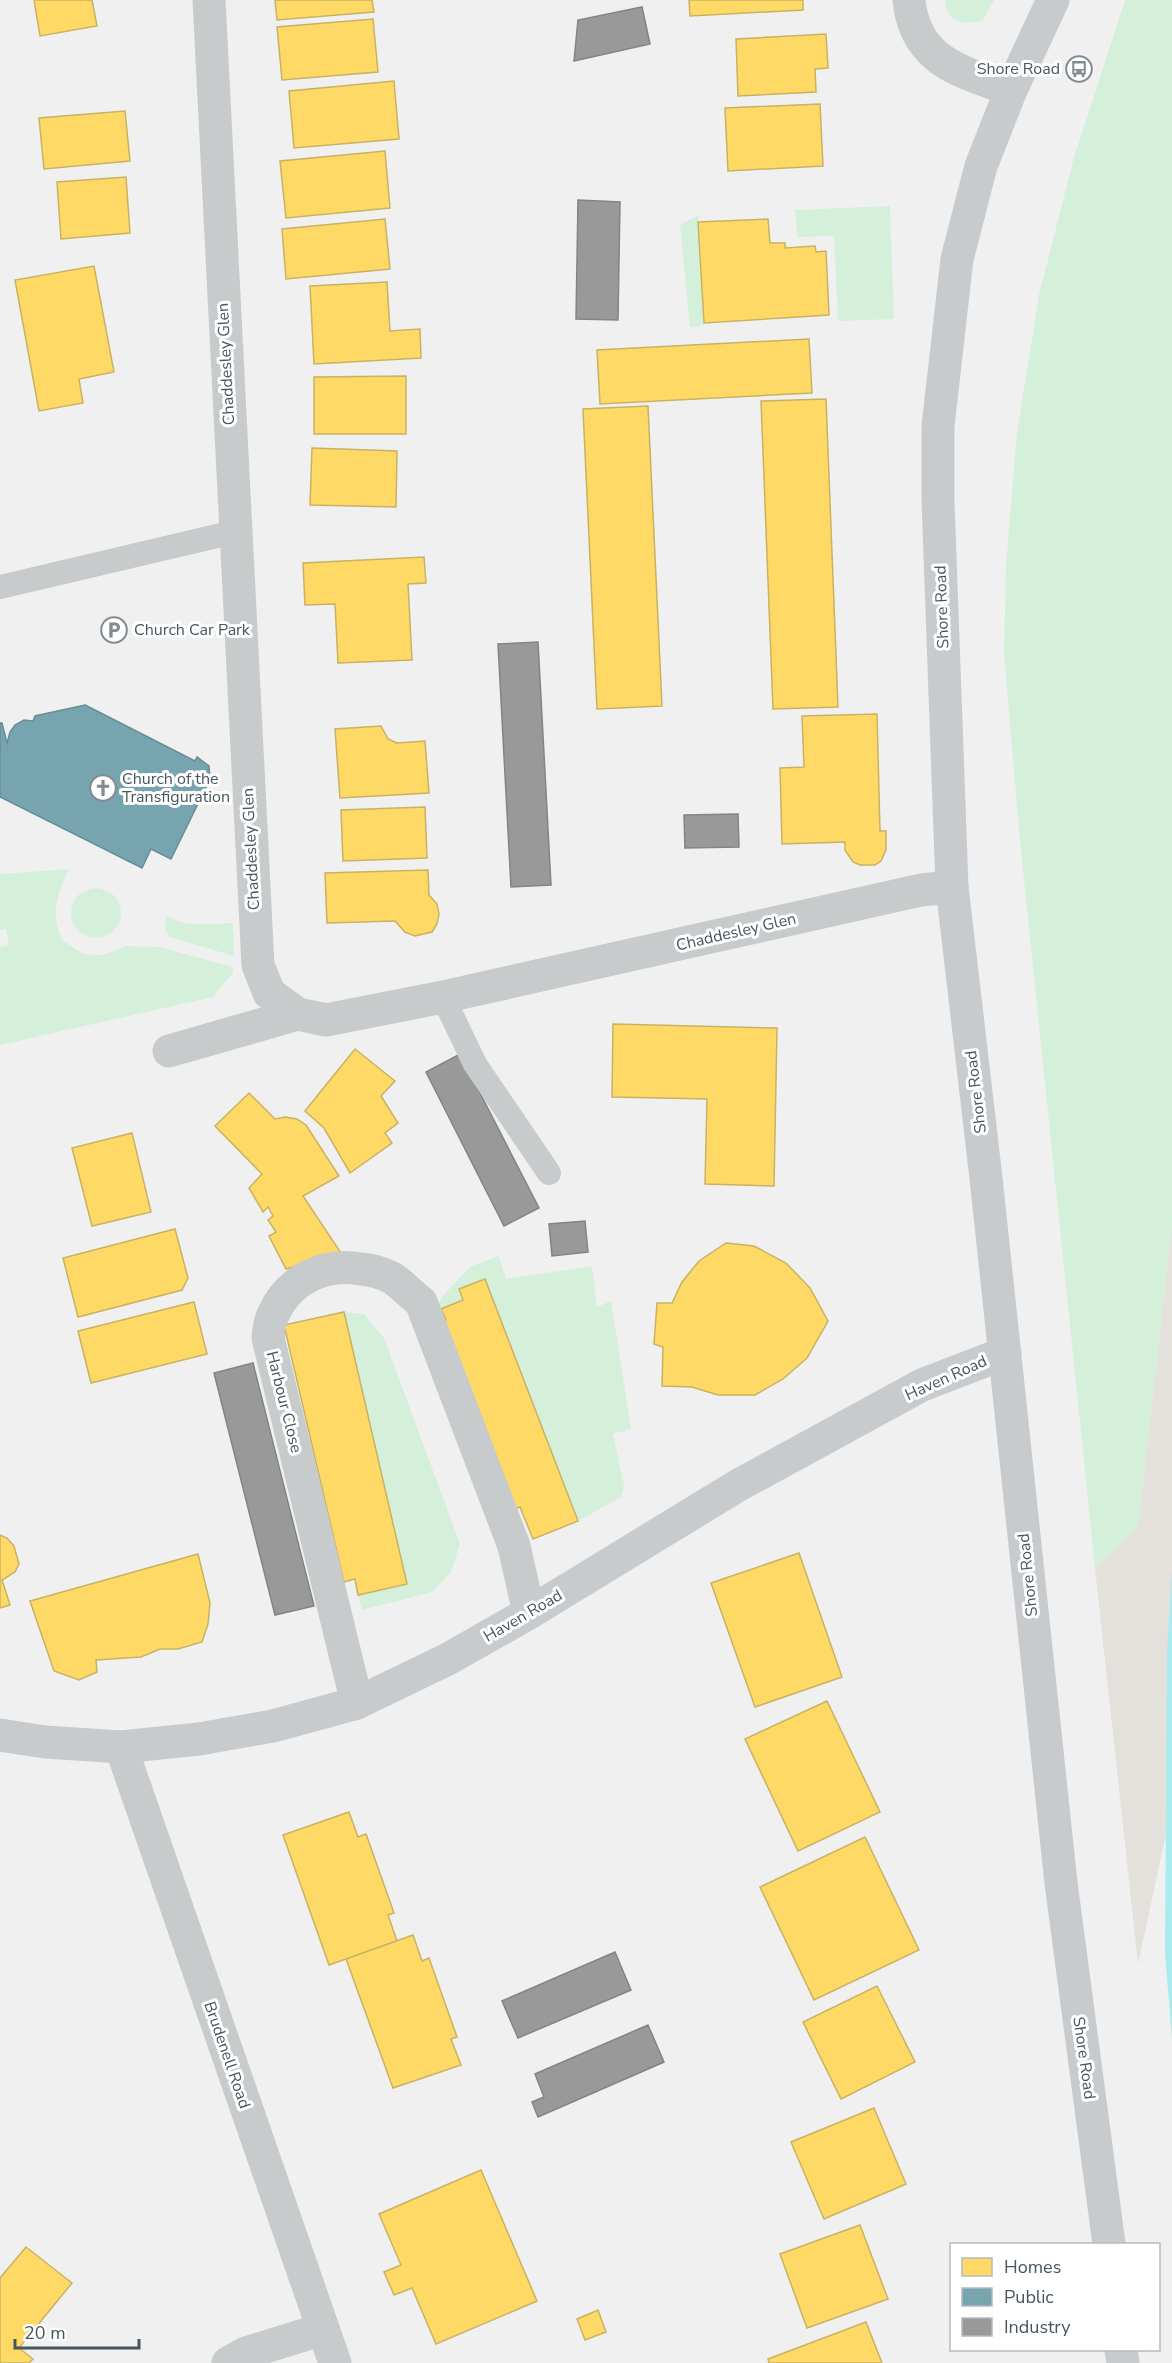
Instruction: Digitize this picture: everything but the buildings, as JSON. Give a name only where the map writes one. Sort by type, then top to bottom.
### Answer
[{"type":"main road","name":"Shore Road","points":[[1053,0],[1011,90],[981,166],[957,259],[938,426],[938,501],[952,887],[1005,1353],[1061,1883],[1109,2243]]},
{"type":"main road","name":"Haven Road","points":[[0,1735],[45,1742],[121,1747],[200,1739],[273,1726],[357,1703],[448,1659],[529,1613],[737,1486],[922,1385],[1005,1353]]},
{"type":"street","name":"Chaddesley Glen","points":[[209,0],[234,532],[258,964],[269,993],[298,1014],[326,1020],[443,997],[921,890],[952,887]]},
{"type":"street","points":[[909,0],[910,13],[921,43],[935,56],[970,74],[1011,90]]},
{"type":"street","points":[[169,1051],[298,1014]]},
{"type":"street","name":"Harbour Close","points":[[357,1703],[268,1338],[271,1317],[282,1299],[292,1287],[310,1275],[329,1268],[347,1266],[371,1270],[391,1277],[421,1302],[514,1546],[529,1613]]},
{"type":"street","name":"Brudenell Road","points":[[121,1747],[335,2363]]},
{"type":"street","points":[[228,2363],[246,2353],[323,2329]]},
{"type":"lane","points":[[0,586],[234,532]]},
{"type":"lane","points":[[443,997],[475,1064],[549,1173]]},
{"type":"green space","points":[[945,0],[994,0],[983,20],[970,23],[953,18],[946,8]]},
{"type":"green space","points":[[1125,0],[1172,0],[1172,1225],[1138,1528],[1095,1568],[1020,841],[1004,652],[1006,566],[1017,433],[1039,295],[1073,161]]},
{"type":"green space","points":[[890,206],[894,319],[838,321],[834,236],[797,237],[795,210]]},
{"type":"green space","points":[[698,215],[704,323],[703,326],[690,327],[680,225]]},
{"type":"green space","points":[[0,869],[1,874],[69,869],[58,896],[56,920],[62,940],[83,954],[102,955],[127,946],[159,947],[233,967],[233,973],[213,997],[0,1045],[0,947],[9,945],[6,929],[0,930]]},
{"type":"green space","points":[[96,888],[114,895],[121,913],[114,931],[96,938],[78,931],[71,913],[78,895]]},
{"type":"green space","points":[[167,915],[189,924],[233,923],[234,956],[169,937],[165,928]]},
{"type":"green space","points":[[499,1256],[506,1279],[592,1266],[597,1307],[611,1301],[631,1429],[613,1434],[624,1486],[621,1497],[578,1521],[485,1280],[463,1300],[442,1309],[446,1320],[437,1323],[436,1311],[441,1298],[471,1266]]},
{"type":"green space","points":[[344,1312],[364,1314],[384,1338],[460,1544],[451,1572],[432,1592],[362,1610],[358,1595],[407,1584]]},
{"type":"sand","points":[[1172,1225],[1172,1806],[1138,1964],[1095,1568],[1138,1528]]},
{"type":"water","points":[[1172,1567],[1172,2039],[1165,1954],[1167,1653]]},
{"type":"place","name":"Shore Road","points":[[1079,69]]},
{"type":"place","name":"Church Car Park","points":[[114,630]]},
{"type":"place","name":"Church of the Transfiguration","points":[[103,788]]}]
